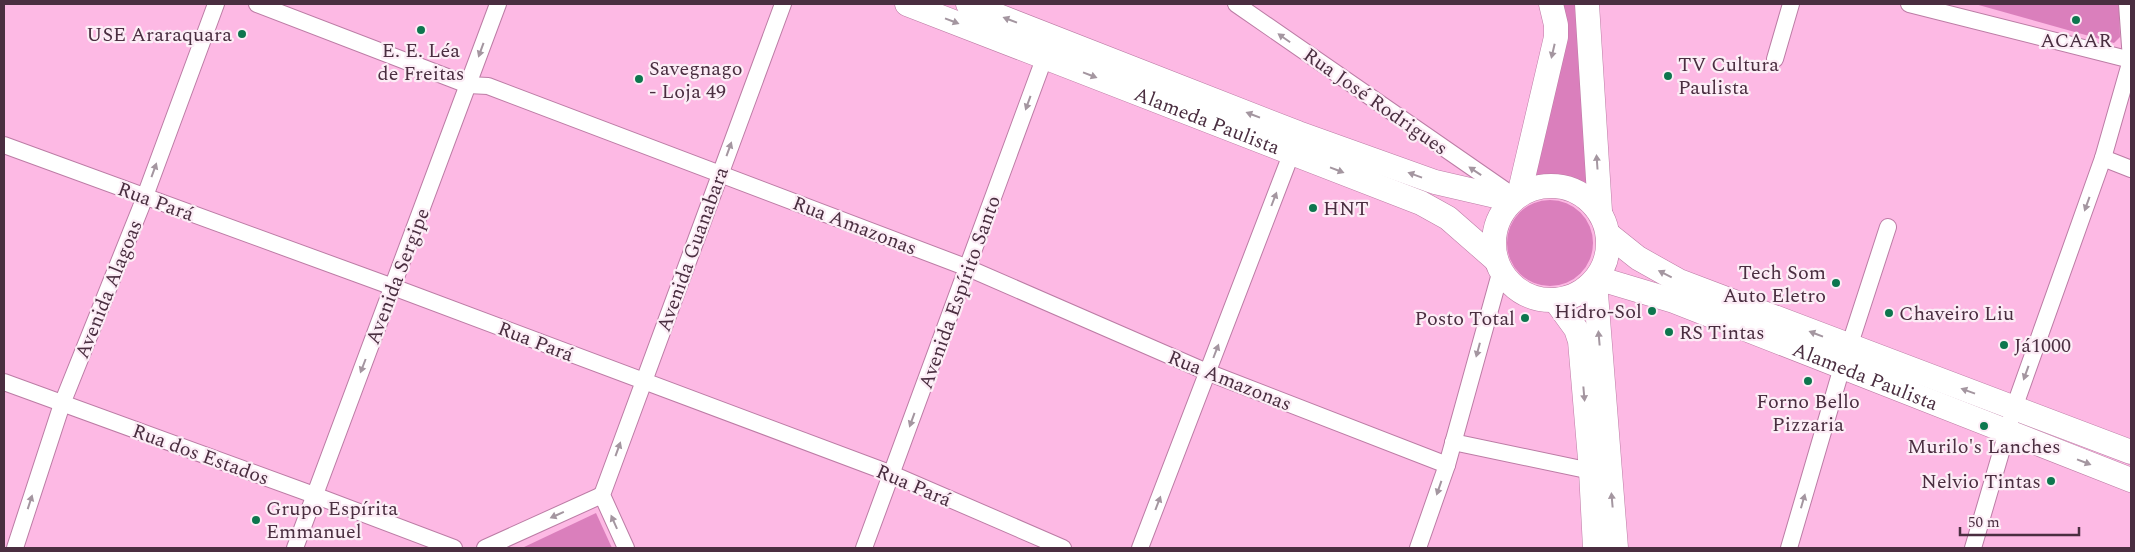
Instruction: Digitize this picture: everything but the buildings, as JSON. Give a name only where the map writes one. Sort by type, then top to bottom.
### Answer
[{"type":"main road","name":"Alameda Paulista","points":[[907,4],[1049,47],[1295,143],[1421,203],[1448,218],[1498,265]]},
{"type":"main road","name":"Alameda Paulista","points":[[968,4],[1049,47]]},
{"type":"main road","points":[[1516,197],[1556,37],[1556,25],[1550,4]]},
{"type":"main road","points":[[1587,4],[1600,211],[1608,234],[1605,264],[1596,279],[1583,291],[1570,297],[1555,300],[1539,299],[1523,293],[1510,283],[1498,265],[1494,244],[1496,227],[1502,212],[1516,197],[1536,187],[1554,185],[1572,189],[1588,198],[1600,211]]},
{"type":"main road","name":"Alameda Paulista","points":[[1295,143],[1435,182],[1516,197]]},
{"type":"main road","name":"Alameda Paulista","points":[[1608,234],[1638,258],[1679,282],[2006,432],[2131,480]]},
{"type":"main road","name":"Alameda Paulista","points":[[1596,279],[1646,291],[1846,357],[2014,408],[2131,452]]},
{"type":"main road","points":[[1596,279],[1616,548]]},
{"type":"main road","points":[[1555,300],[1576,329],[1580,341],[1591,470],[1595,548]]},
{"type":"street","name":"Avenida Alagoas","points":[[14,548],[62,404],[144,196],[216,4]]},
{"type":"street","name":"Rua Amazonas","points":[[257,4],[468,85],[488,86],[968,268],[1208,372],[1447,466]]},
{"type":"street","name":"Avenida Sergipe","points":[[295,548],[498,4]]},
{"type":"street","name":"Avenida Guanabara","points":[[602,495],[783,4]]},
{"type":"street","name":"Rua José Rodrigues","points":[[1236,4],[1516,197]]},
{"type":"street","points":[[1775,59],[1790,4]]},
{"type":"street","points":[[1909,4],[2131,60]]},
{"type":"street","points":[[1973,548],[2006,432],[2103,158],[2131,60],[2127,4]]},
{"type":"street","name":"Avenida Espírito Santo","points":[[864,548],[1049,47]]},
{"type":"street","points":[[1140,548],[1295,143]]},
{"type":"street","name":"Rua Pará","points":[[4,145],[393,287],[892,474],[1064,548]]},
{"type":"street","points":[[2103,158],[2131,169]]},
{"type":"street","points":[[1789,548],[1846,357],[1888,227]]},
{"type":"street","points":[[1418,548],[1447,466],[1498,265]]},
{"type":"street","name":"Rua dos Estados","points":[[4,382],[454,548]]},
{"type":"street","points":[[1453,442],[1591,470]]},
{"type":"street","points":[[485,548],[602,495],[626,548]]},
{"type":"shaded area","points":[[1558,4],[1578,4],[1588,184],[1573,178],[1551,174],[1528,178]]},
{"type":"shaded area","name":"ACAAR","points":[[1975,4],[2119,4],[2120,37],[2114,43]]},
{"type":"shaded area","points":[[1550,200],[1566,203],[1574,207],[1586,219],[1590,227],[1593,243],[1590,259],[1586,267],[1574,279],[1566,283],[1550,286],[1534,283],[1526,279],[1514,267],[1510,259],[1507,243],[1510,227],[1514,219],[1526,207],[1534,203]]},
{"type":"shaded area","points":[[596,513],[612,548],[522,548]]},
{"type":"place","name":"ACAAR","points":[[2076,20]]},
{"type":"place","name":"E. E. Léa de Freitas","points":[[421,30]]},
{"type":"place","name":"USE Araraquara","points":[[242,34]]},
{"type":"place","name":"TV Cultura Paulista","points":[[1668,76]]},
{"type":"place","name":"Savegnago - Loja 49","points":[[639,79]]},
{"type":"place","name":"HNT","points":[[1313,208]]},
{"type":"place","name":"Tech Som Auto Eletro","points":[[1836,283]]},
{"type":"place","name":"Hidro-Sol","points":[[1652,311]]},
{"type":"place","name":"Chaveiro Liu","points":[[1889,313]]},
{"type":"place","name":"Posto Total","points":[[1525,318]]},
{"type":"place","name":"RS Tintas","points":[[1669,332]]},
{"type":"place","name":"Já1000","points":[[2004,345]]},
{"type":"place","name":"Forno Bello Pizzaria","points":[[1808,381]]},
{"type":"place","name":"Murilo's Lanches","points":[[1984,426]]},
{"type":"place","name":"Nelvio Tintas","points":[[2051,481]]},
{"type":"place","name":"Grupo Espírita Emmanuel","points":[[256,520]]}]
